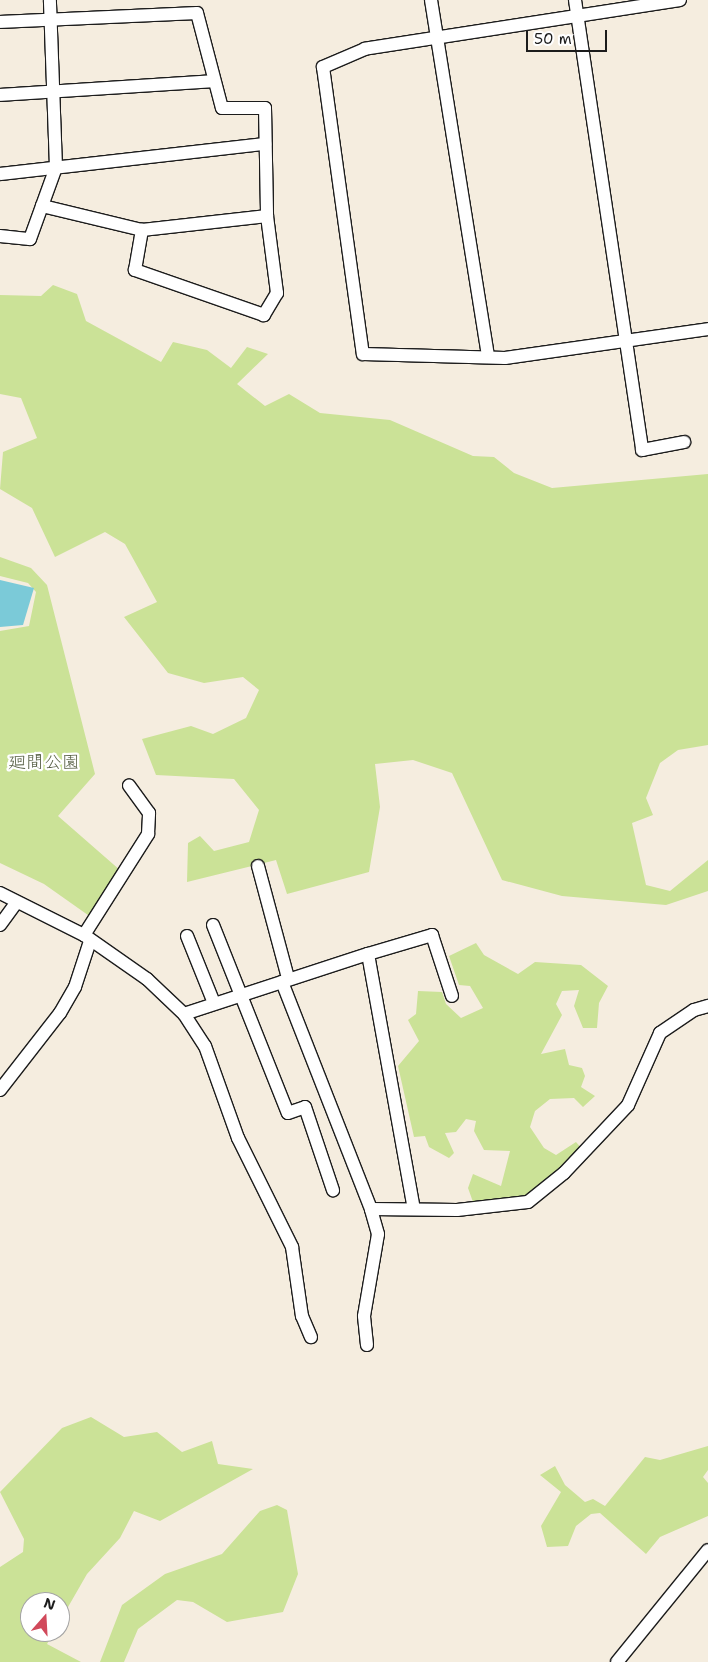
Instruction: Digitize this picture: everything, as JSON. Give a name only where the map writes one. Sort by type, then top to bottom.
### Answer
[{"type":"street","points":[[0,236],[30,239],[56,167],[50,0]]},
{"type":"street","points":[[431,0],[488,354]]},
{"type":"street","points":[[575,0],[624,341],[642,450],[684,442]]},
{"type":"street","points":[[680,0],[365,49],[323,67],[363,354],[488,354],[505,358],[708,329]]},
{"type":"street","points":[[0,22],[51,22],[197,13],[222,108],[265,108],[267,216],[277,293],[264,315],[135,270],[142,230]]},
{"type":"street","points":[[0,95],[214,81]]},
{"type":"street","points":[[0,174],[265,144]]},
{"type":"street","points":[[42,206],[142,230],[267,216]]},
{"type":"street","points":[[0,1090],[60,1013],[75,987],[87,938],[148,834],[149,813],[129,784]]},
{"type":"street","points":[[258,866],[285,980],[371,1209],[378,1234],[364,1316],[367,1345]]},
{"type":"street","points":[[0,894],[87,938],[147,979],[184,1014],[205,1046],[238,1138],[292,1247],[302,1316],[310,1337]]},
{"type":"street","points":[[0,925],[16,903]]},
{"type":"street","points":[[213,925],[239,995],[288,1113],[305,1107],[333,1190]]},
{"type":"street","points":[[184,1014],[285,980],[432,935],[452,996]]},
{"type":"street","points":[[187,936],[214,1003]]},
{"type":"street","points":[[368,954],[414,1209]]},
{"type":"street","points":[[371,1209],[501,1208],[528,1202],[541,1193],[602,1136],[628,1105],[660,1033],[694,1010],[708,1006]]},
{"type":"street","points":[[617,1662],[708,1550]]},
{"type":"green space","points":[[53,285],[77,294],[86,321],[161,362],[173,342],[207,350],[231,368],[247,347],[268,354],[237,384],[265,406],[289,394],[320,413],[390,420],[473,456],[494,457],[514,473],[552,488],[708,474],[708,745],[678,750],[660,763],[646,798],[653,815],[632,823],[646,885],[670,891],[708,860],[708,891],[666,905],[562,896],[502,880],[452,773],[413,760],[375,764],[380,807],[369,872],[287,894],[276,860],[187,882],[188,843],[200,836],[214,851],[249,842],[259,810],[234,779],[156,775],[142,739],[191,726],[213,734],[246,718],[259,690],[243,677],[204,683],[168,673],[124,617],[157,602],[125,544],[105,532],[55,557],[32,508],[0,489],[3,452],[37,438],[21,398],[0,394],[0,295],[41,296]]},
{"type":"green space","name":"廻間公園","points":[[0,557],[31,568],[47,585],[95,774],[58,816],[121,871],[95,920],[44,884],[0,863],[0,631],[29,626],[36,592],[28,583],[0,576]]},
{"type":"green space","points":[[476,943],[484,955],[518,974],[535,962],[581,965],[608,986],[599,1003],[597,1028],[583,1028],[574,1006],[579,990],[562,991],[556,1004],[562,1015],[541,1054],[565,1049],[569,1065],[582,1068],[585,1076],[581,1087],[595,1096],[583,1107],[574,1098],[550,1099],[535,1111],[530,1127],[544,1148],[556,1155],[576,1142],[582,1149],[525,1198],[473,1202],[468,1188],[473,1174],[501,1186],[510,1151],[484,1150],[474,1131],[476,1121],[466,1119],[456,1132],[445,1133],[454,1153],[449,1158],[429,1147],[425,1136],[414,1137],[398,1066],[419,1041],[408,1020],[416,1014],[418,991],[442,992],[446,1004],[461,1018],[483,1008],[470,986],[459,985],[449,956]]},
{"type":"green space","points":[[91,1417],[124,1437],[157,1432],[182,1452],[212,1441],[218,1464],[253,1469],[160,1521],[134,1511],[120,1538],[87,1574],[70,1604],[70,1592],[20,1592],[20,1642],[48,1642],[47,1644],[81,1662],[0,1662],[0,1567],[23,1552],[24,1539],[0,1492],[62,1428]]},
{"type":"green space","points":[[708,1446],[708,1470],[703,1477],[708,1483],[708,1516],[660,1537],[646,1554],[600,1513],[591,1514],[576,1526],[568,1546],[547,1547],[541,1526],[561,1492],[540,1475],[555,1466],[565,1485],[585,1502],[593,1499],[605,1506],[645,1457],[660,1460]]},
{"type":"green space","points":[[277,1505],[287,1510],[298,1574],[283,1612],[227,1622],[193,1602],[177,1600],[138,1629],[124,1662],[100,1662],[122,1605],[165,1574],[222,1554],[260,1511]]},
{"type":"water","points":[[0,580],[34,588],[23,625],[0,627]]}]
